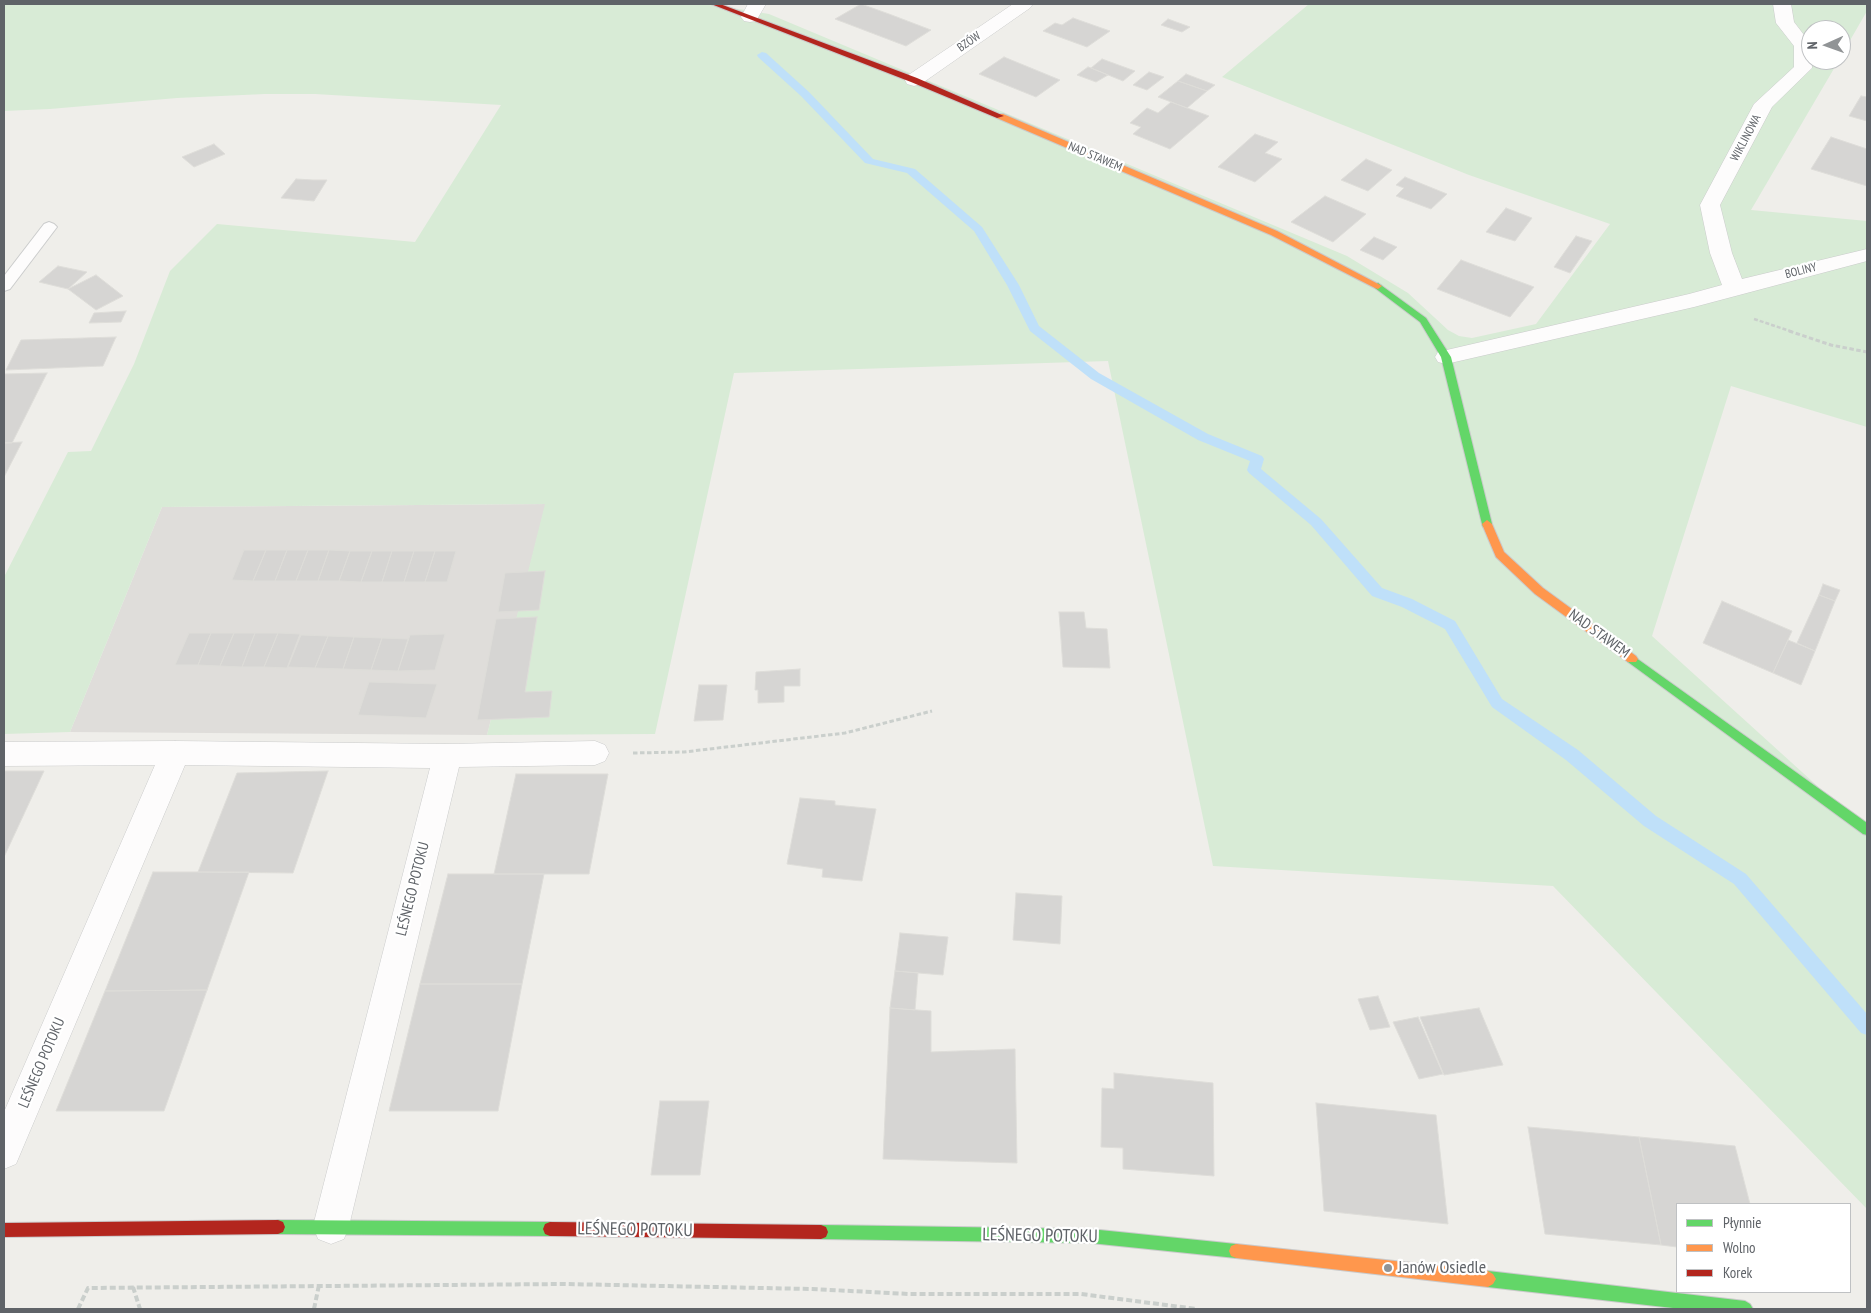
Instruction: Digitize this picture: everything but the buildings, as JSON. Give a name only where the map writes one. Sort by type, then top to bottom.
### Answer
[{"type":"street","name":"NAD STAWEM","points":[[714,4],[753,11],[1274,233],[1385,289],[1423,320],[1446,357],[1484,516],[1500,554],[1539,591],[1867,830]]},
{"type":"street","name":"BZÓW","points":[[914,80],[1024,4]]},
{"type":"street","name":"WIKLINOWA","points":[[1734,288],[1721,253],[1710,205],[1764,104],[1803,68],[1803,46],[1785,23],[1782,4]]},
{"type":"street","name":"BOLINY","points":[[1734,288],[1867,255]]},
{"type":"street","points":[[1446,357],[1694,300],[1734,288]]},
{"type":"street","points":[[4,754],[175,753],[447,756],[595,753]]},
{"type":"street","name":"LEŚNEGO POTOKU","points":[[4,1152],[175,753]]},
{"type":"street","name":"LEŚNEGO POTOKU","points":[[331,1226],[447,756]]},
{"type":"street","name":"LEŚNEGO POTOKU","points":[[4,1230],[331,1226],[1090,1236],[1319,1260],[1745,1309]]},
{"type":"lane","points":[[4,286],[49,228]]},
{"type":"path","points":[[1694,300],[1831,345],[1867,352]]},
{"type":"path","points":[[595,753],[684,752],[846,733],[932,711]]},
{"type":"path","points":[[78,1309],[88,1288],[565,1284],[812,1289],[910,1294],[1081,1294],[1197,1309]]},
{"type":"path","points":[[314,1309],[319,1286]]},
{"type":"path","points":[[133,1287],[140,1309]]},
{"type":"shaded area","points":[[546,504],[487,735],[70,732],[162,507]]},
{"type":"green space","points":[[4,4],[708,4],[769,14],[1347,256],[1408,293],[1448,330],[1459,336],[1472,338],[1536,324],[1610,224],[1469,175],[1222,77],[1309,4],[1867,4],[1867,11],[1851,39],[1851,20],[1801,20],[1801,70],[1833,70],[1751,210],[1867,221],[1867,427],[1731,386],[1652,636],[1867,831],[1867,1209],[1553,886],[1213,866],[1108,361],[734,373],[655,734],[487,735],[545,504],[162,507],[70,732],[4,734],[4,577],[68,452],[91,451],[134,364],[170,271],[217,224],[415,242],[501,105],[315,94],[265,94],[177,98],[4,111]]},
{"type":"waterway","points":[[762,55],[805,94],[869,161],[911,171],[978,229],[1013,285],[1034,328],[1095,376],[1203,437],[1257,459],[1254,470],[1316,522],[1377,592],[1407,603],[1450,625],[1497,703],[1572,755],[1650,821],[1740,879],[1867,1027]]},
{"type":"traffic: fast","points":[[1378,286],[1423,320],[1446,357],[1487,524]]},
{"type":"traffic: fast","points":[[1632,659],[1867,830]]},
{"type":"traffic: fast","points":[[278,1227],[550,1229]]},
{"type":"traffic: fast","points":[[821,1232],[1090,1236],[1236,1251]]},
{"type":"traffic: fast","points":[[1488,1279],[1745,1309]]},
{"type":"traffic: slow","points":[[1000,116],[1274,233],[1378,286]]},
{"type":"traffic: slow","points":[[1487,524],[1500,554],[1539,591],[1632,659]]},
{"type":"traffic: slow","points":[[1236,1251],[1488,1279]]},
{"type":"traffic: jam","points":[[714,4],[914,80],[1000,116]]},
{"type":"traffic: jam","points":[[4,1230],[278,1227]]},
{"type":"traffic: jam","points":[[550,1229],[821,1232]]},
{"type":"place","name":"Janów Osiedle","points":[[1388,1268]]}]
